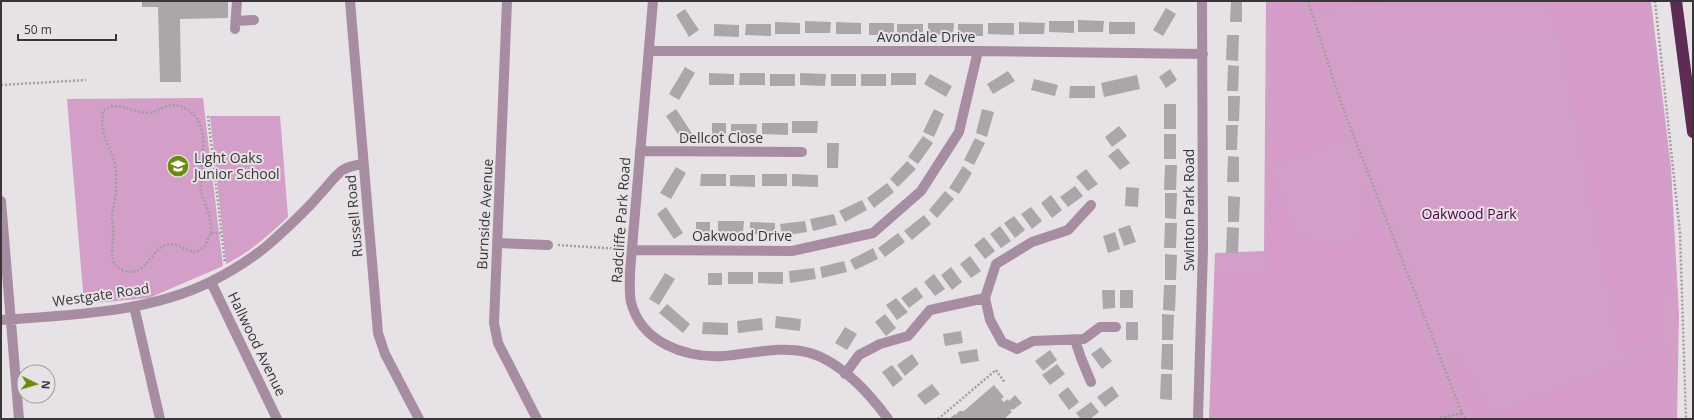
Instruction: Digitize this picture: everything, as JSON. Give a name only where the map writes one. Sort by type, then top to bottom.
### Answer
[{"type":"highway","points":[[1676,1],[1693,132]]},
{"type":"street","points":[[237,1],[236,25],[254,20]]},
{"type":"street","name":"Russell Road","points":[[350,1],[378,333],[385,354],[419,419]]},
{"type":"street","name":"Burnside Avenue","points":[[507,1],[494,316],[496,336],[537,419]]},
{"type":"street","name":"Radcliffe Park Road","points":[[653,1],[632,250],[630,293],[633,307],[639,320],[645,329],[662,343],[687,353],[712,356],[781,350],[800,351],[824,359],[866,392],[888,419]]},
{"type":"street","name":"Swinton Park Road","points":[[1198,419],[1203,249],[1202,1]]},
{"type":"street","name":"Avondale Drive","points":[[649,51],[978,51],[1203,54]]},
{"type":"street","name":"Oakwood Drive","points":[[632,250],[792,251],[873,233],[921,191],[959,132],[978,51]]},
{"type":"street","name":"Dellcot Close","points":[[640,151],[802,152]]},
{"type":"street","name":"Westgate Road","points":[[6,319],[134,306],[166,299],[211,282],[228,273],[267,245],[315,200],[335,176],[344,169],[363,164]]},
{"type":"street","points":[[1,201],[6,319],[20,419]]},
{"type":"street","points":[[1091,205],[1068,230],[1032,242],[996,264],[985,298],[990,320],[1002,342],[1017,349],[1033,341],[1084,339],[1100,327],[1116,327]]},
{"type":"street","points":[[498,243],[548,245]]},
{"type":"street","name":"Hallwood Avenue","points":[[211,282],[277,419]]},
{"type":"street","points":[[845,374],[859,355],[880,344],[908,336],[930,310],[985,298]]},
{"type":"street","points":[[134,306],[160,419]]},
{"type":"street","points":[[1075,340],[1091,382]]},
{"type":"path","points":[[1308,1],[1342,106],[1465,419]]},
{"type":"path","points":[[1655,1],[1680,233],[1686,419]]},
{"type":"path","points":[[1,85],[86,80]]},
{"type":"path","points":[[172,105],[184,107],[194,115],[198,120],[202,132],[203,155],[201,192],[209,213],[211,232],[205,246],[197,252],[193,252],[178,244],[172,244],[162,247],[139,270],[134,272],[123,271],[115,265],[112,251],[114,234],[112,218],[116,194],[116,174],[113,158],[102,132],[103,111],[106,108],[117,106],[151,113],[172,105]]},
{"type":"path","points":[[208,116],[225,265],[228,273]]},
{"type":"path","points":[[211,232],[221,233]]},
{"type":"path","points":[[548,245],[632,250]]},
{"type":"path","points":[[938,419],[996,370],[1005,383]]},
{"type":"path","points":[[1435,419],[1462,413]]},
{"type":"green space","name":"Oakwood Park","points":[[1266,1],[1651,1],[1671,168],[1679,314],[1677,419],[1209,419],[1215,253],[1264,251]]},
{"type":"green space","points":[[203,98],[223,266],[149,298],[84,304],[67,99]]},
{"type":"green space","points":[[210,116],[280,116],[288,217],[259,243],[226,264]]},
{"type":"shaded area","points":[[1273,1],[1297,1],[1307,17],[1345,136],[1272,166]]},
{"type":"shaded area","points":[[1313,1],[1390,1],[1316,10]]},
{"type":"shaded area","points":[[1546,1],[1644,1],[1665,172],[1668,261],[1659,336],[1622,352],[1557,24]]},
{"type":"shaded area","points":[[1270,171],[1295,236],[1331,246],[1362,238],[1365,186],[1451,407],[1398,419],[1210,419],[1218,275],[1269,272]]},
{"type":"shaded area","points":[[1664,346],[1672,384],[1672,419],[1478,419],[1454,363],[1457,358],[1494,417]]},
{"type":"building","points":[[142,1],[228,1],[228,18],[180,19],[181,82],[160,82],[158,7],[142,7]]},
{"type":"building","points":[[1231,1],[1242,1],[1242,22],[1230,22]]},
{"type":"building","points":[[1166,8],[1176,14],[1163,36],[1153,30]]},
{"type":"building","points":[[685,9],[699,30],[689,37],[676,15]]},
{"type":"building","points":[[1078,20],[1104,21],[1103,32],[1078,32]]},
{"type":"building","points":[[805,21],[831,22],[830,33],[805,33]]},
{"type":"building","points":[[1049,21],[1074,21],[1074,33],[1049,32]]},
{"type":"building","points":[[775,22],[800,23],[800,34],[775,34]]},
{"type":"building","points":[[836,22],[861,23],[861,34],[836,34]]},
{"type":"building","points":[[1019,22],[1045,23],[1044,34],[1019,34]]},
{"type":"building","points":[[1109,22],[1135,22],[1135,34],[1109,34]]},
{"type":"building","points":[[869,23],[894,23],[894,35],[869,35]]},
{"type":"building","points":[[928,23],[954,23],[953,35],[928,34]]},
{"type":"building","points":[[988,23],[1014,23],[1014,35],[988,34]]},
{"type":"building","points":[[714,24],[739,25],[739,37],[714,36]]},
{"type":"building","points":[[746,24],[771,24],[771,36],[745,35]]},
{"type":"building","points":[[897,24],[923,24],[923,36],[897,35]]},
{"type":"building","points":[[958,24],[983,24],[983,36],[958,36]]},
{"type":"building","points":[[1227,35],[1239,35],[1238,61],[1226,60]]},
{"type":"building","points":[[1228,65],[1239,66],[1238,91],[1227,91]]},
{"type":"building","points":[[685,67],[695,73],[679,100],[669,94]]},
{"type":"building","points":[[1170,69],[1177,80],[1166,88],[1159,77]]},
{"type":"building","points":[[1008,71],[1015,81],[993,94],[987,84]]},
{"type":"building","points":[[709,73],[734,74],[734,85],[709,85]]},
{"type":"building","points":[[740,73],[765,73],[765,85],[739,85]]},
{"type":"building","points":[[800,73],[826,74],[825,86],[800,85]]},
{"type":"building","points":[[891,73],[916,73],[916,85],[891,85]]},
{"type":"building","points":[[770,74],[795,74],[795,86],[770,86]]},
{"type":"building","points":[[831,74],[856,74],[856,86],[831,86]]},
{"type":"building","points":[[861,74],[886,74],[886,86],[861,86]]},
{"type":"building","points":[[930,74],[952,86],[946,97],[924,84]]},
{"type":"building","points":[[1137,75],[1140,89],[1104,97],[1101,83]]},
{"type":"building","points":[[1034,79],[1058,85],[1055,96],[1031,90]]},
{"type":"building","points":[[1070,86],[1095,86],[1095,98],[1069,98]]},
{"type":"building","points":[[1228,96],[1240,96],[1239,121],[1228,121]]},
{"type":"building","points":[[1164,104],[1176,104],[1176,129],[1164,129]]},
{"type":"building","points":[[676,109],[693,135],[683,142],[666,116]]},
{"type":"building","points":[[934,109],[944,114],[934,137],[923,132]]},
{"type":"building","points":[[982,109],[994,112],[987,137],[976,133]]},
{"type":"building","points":[[792,121],[818,121],[817,133],[792,133]]},
{"type":"building","points":[[712,123],[726,123],[726,135],[712,135]]},
{"type":"building","points":[[762,123],[788,123],[788,135],[762,134]]},
{"type":"building","points":[[731,124],[757,124],[756,136],[731,136]]},
{"type":"building","points":[[1226,125],[1238,125],[1237,150],[1226,150]]},
{"type":"building","points":[[1119,126],[1127,136],[1112,147],[1105,137]]},
{"type":"building","points":[[1164,134],[1176,134],[1176,159],[1164,159]]},
{"type":"building","points":[[923,136],[933,143],[918,164],[908,157]]},
{"type":"building","points":[[975,138],[985,143],[974,165],[964,160]]},
{"type":"building","points":[[827,143],[839,143],[838,168],[827,168]]},
{"type":"building","points":[[1118,148],[1130,163],[1120,170],[1108,156]]},
{"type":"building","points":[[1228,156],[1239,157],[1239,182],[1227,182]]},
{"type":"building","points":[[907,161],[916,169],[898,187],[890,179]]},
{"type":"building","points":[[1165,165],[1177,165],[1176,190],[1164,190]]},
{"type":"building","points":[[963,166],[972,173],[959,194],[949,188]]},
{"type":"building","points":[[676,167],[686,173],[671,199],[660,193]]},
{"type":"building","points":[[1086,169],[1098,184],[1088,191],[1076,177]]},
{"type":"building","points":[[701,174],[726,174],[726,186],[700,186]]},
{"type":"building","points":[[762,174],[787,174],[787,186],[762,186]]},
{"type":"building","points":[[792,174],[818,175],[818,187],[792,186]]},
{"type":"building","points":[[730,175],[755,175],[755,187],[730,186]]},
{"type":"building","points":[[887,183],[894,192],[874,208],[867,198]]},
{"type":"building","points":[[1075,186],[1083,196],[1068,207],[1060,197]]},
{"type":"building","points":[[1126,187],[1139,188],[1138,207],[1125,206]]},
{"type":"building","points":[[945,191],[954,199],[937,218],[929,210]]},
{"type":"building","points":[[1165,193],[1177,193],[1176,219],[1165,218]]},
{"type":"building","points":[[1051,195],[1062,210],[1052,218],[1041,203]]},
{"type":"building","points":[[1228,196],[1240,197],[1239,222],[1228,222]]},
{"type":"building","points":[[862,200],[867,210],[845,222],[839,211]]},
{"type":"building","points":[[666,207],[683,233],[674,239],[657,214]]},
{"type":"building","points":[[1031,207],[1042,221],[1032,229],[1021,214]]},
{"type":"building","points":[[834,214],[837,225],[813,231],[810,219]]},
{"type":"building","points":[[924,215],[931,224],[912,240],[904,231]]},
{"type":"building","points":[[1014,216],[1025,230],[1015,238],[1004,223]]},
{"type":"building","points":[[718,221],[744,221],[743,233],[718,233]]},
{"type":"building","points":[[805,221],[807,232],[782,236],[780,224]]},
{"type":"building","points":[[696,222],[710,222],[710,234],[696,234]]},
{"type":"building","points":[[750,222],[775,223],[775,234],[750,234]]},
{"type":"building","points":[[1165,223],[1177,223],[1176,248],[1164,248]]},
{"type":"building","points":[[1130,225],[1136,242],[1124,246],[1118,229]]},
{"type":"building","points":[[1000,226],[1011,241],[1001,248],[990,234]]},
{"type":"building","points":[[1227,227],[1239,228],[1238,253],[1226,253]]},
{"type":"building","points":[[1115,232],[1120,249],[1108,253],[1103,236]]},
{"type":"building","points":[[898,233],[905,242],[885,257],[878,248]]},
{"type":"building","points":[[984,237],[995,251],[985,259],[974,245]]},
{"type":"building","points":[[873,248],[878,259],[855,270],[850,260]]},
{"type":"building","points":[[1165,254],[1177,255],[1176,280],[1165,280]]},
{"type":"building","points":[[970,256],[981,271],[971,278],[960,264]]},
{"type":"building","points":[[844,261],[847,272],[822,278],[820,267]]},
{"type":"building","points":[[951,267],[962,282],[952,290],[941,275]]},
{"type":"building","points":[[814,268],[816,279],[790,283],[789,271]]},
{"type":"building","points":[[728,272],[753,272],[753,284],[728,284]]},
{"type":"building","points":[[758,272],[783,272],[783,284],[758,283]]},
{"type":"building","points":[[665,273],[675,279],[659,305],[649,299]]},
{"type":"building","points":[[708,273],[722,273],[722,285],[708,285]]},
{"type":"building","points":[[934,274],[945,289],[935,296],[924,282]]},
{"type":"building","points":[[1164,285],[1176,285],[1175,311],[1163,310]]},
{"type":"building","points":[[916,287],[923,297],[909,308],[901,298]]},
{"type":"building","points":[[1102,290],[1115,290],[1115,308],[1103,309]]},
{"type":"building","points":[[1120,290],[1133,290],[1133,308],[1120,308]]},
{"type":"building","points":[[896,298],[908,312],[897,320],[886,305]]},
{"type":"building","points":[[667,304],[690,324],[683,333],[659,313]]},
{"type":"building","points":[[885,314],[896,328],[886,336],[875,322]]},
{"type":"building","points":[[1162,314],[1174,315],[1173,340],[1162,340]]},
{"type":"building","points":[[776,316],[801,319],[800,331],[775,328]]},
{"type":"building","points":[[762,318],[763,330],[738,333],[737,321]]},
{"type":"building","points":[[703,322],[728,323],[728,335],[702,334]]},
{"type":"building","points":[[1126,322],[1138,322],[1138,340],[1126,340]]},
{"type":"building","points":[[845,327],[857,334],[847,350],[835,343]]},
{"type":"building","points":[[961,331],[963,343],[945,346],[943,334]]},
{"type":"building","points":[[1162,344],[1173,344],[1173,370],[1161,369]]},
{"type":"building","points":[[1101,347],[1112,361],[1102,369],[1091,354]]},
{"type":"building","points":[[977,349],[979,361],[961,364],[958,352]]},
{"type":"building","points":[[1050,350],[1057,360],[1043,371],[1035,361]]},
{"type":"building","points":[[912,354],[919,364],[905,376],[897,365]]},
{"type":"building","points":[[1057,364],[1065,374],[1050,385],[1042,375]]},
{"type":"building","points":[[892,365],[903,379],[893,387],[882,372]]},
{"type":"building","points":[[1161,374],[1172,374],[1172,400],[1160,399]]},
{"type":"building","points":[[932,384],[940,394],[925,405],[917,395]]},
{"type":"building","points":[[994,385],[1004,397],[1001,399],[1004,402],[1008,399],[1009,401],[1015,395],[1022,403],[1013,410],[1010,410],[1012,412],[1004,419],[949,419],[955,414],[957,415],[960,411],[964,411]]},
{"type":"building","points":[[1112,386],[1119,396],[1105,407],[1097,397]]},
{"type":"building","points":[[1068,387],[1079,402],[1069,410],[1058,395]]},
{"type":"building","points":[[1091,402],[1099,412],[1090,419],[1081,419],[1076,413]]},
{"type":"place","name":"Light Oaks Junior School","points":[[178,166]]}]
